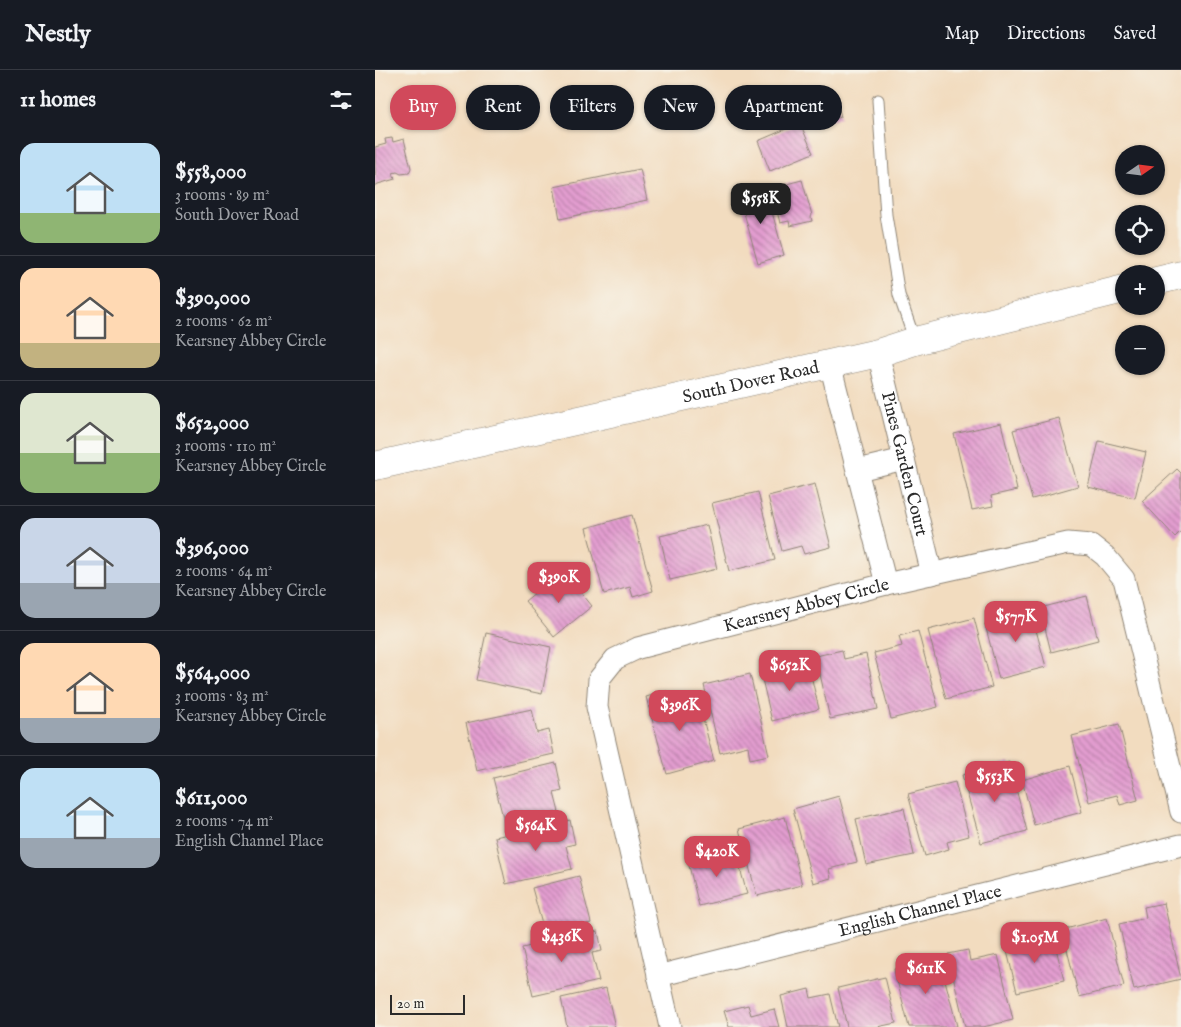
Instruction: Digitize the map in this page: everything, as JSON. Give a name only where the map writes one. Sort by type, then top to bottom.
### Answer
[{"type":"street","points":[[1165,279],[1181,275]]},
{"type":"street","name":"South Dover Road","points":[[375,466],[878,353],[915,341],[1115,291]]},
{"type":"street","name":"Pines Garden Court","points":[[878,353],[933,574]]},
{"type":"street","points":[[831,364],[886,584]]},
{"type":"street","points":[[858,470],[904,459]]},
{"type":"street","name":"Kearsney Abbey Circle","points":[[670,1027],[597,707],[599,679],[615,659],[638,648],[886,584],[1068,543],[1091,545],[1105,556],[1124,579],[1181,812]]},
{"type":"street","name":"English Channel Place","points":[[658,976],[1181,845]]},
{"type":"lane","points":[[878,100],[885,215],[899,295],[915,341]]},
{"type":"building","points":[[784,130],[803,130],[813,153],[770,171],[758,141]]},
{"type":"building","points":[[392,138],[393,142],[404,139],[411,168],[409,173],[393,173],[395,179],[375,186],[375,147],[386,144],[385,139]]},
{"type":"building","points":[[640,169],[647,200],[560,219],[554,187]]},
{"type":"building","points":[[802,180],[812,221],[790,226],[789,221],[780,223],[771,188]]},
{"type":"building","points":[[765,187],[784,255],[758,263],[739,195]]},
{"type":"building","points":[[1059,418],[1078,486],[1032,499],[1013,430]]},
{"type":"building","points":[[1001,423],[1017,490],[991,496],[993,506],[972,510],[954,434]]},
{"type":"building","points":[[1099,441],[1146,452],[1135,498],[1088,487]]},
{"type":"building","points":[[1177,469],[1181,473],[1181,531],[1175,537],[1142,501]]},
{"type":"building","points":[[815,484],[831,547],[804,554],[801,546],[782,551],[768,496]]},
{"type":"building","points":[[758,492],[775,560],[729,571],[712,503]]},
{"type":"building","points":[[632,515],[653,591],[633,597],[630,587],[604,594],[586,528]]},
{"type":"building","points":[[707,525],[717,569],[670,580],[660,536]]},
{"type":"building","points":[[563,570],[592,606],[554,637],[525,601]]},
{"type":"building","points":[[1087,596],[1098,640],[1051,652],[1040,608]]},
{"type":"building","points":[[1029,604],[1046,667],[999,679],[985,624],[1005,620],[1003,611]]},
{"type":"building","points":[[974,618],[992,687],[946,699],[928,630]]},
{"type":"building","points":[[918,631],[938,707],[891,719],[874,653],[902,646],[899,636]]},
{"type":"building","points":[[486,633],[551,647],[542,694],[476,680]]},
{"type":"building","points":[[842,650],[844,659],[866,654],[878,709],[830,719],[816,656]]},
{"type":"building","points":[[808,663],[819,709],[772,721],[761,675]]},
{"type":"building","points":[[750,674],[769,755],[750,759],[748,746],[720,753],[704,685]]},
{"type":"building","points":[[667,691],[670,703],[697,696],[714,761],[667,774],[646,697]]},
{"type":"building","points":[[532,709],[537,733],[549,730],[554,754],[477,771],[466,723]]},
{"type":"building","points":[[1119,724],[1138,800],[1120,805],[1117,795],[1089,802],[1072,736]]},
{"type":"building","points":[[1009,762],[1027,831],[981,843],[962,775]]},
{"type":"building","points":[[556,763],[562,791],[554,793],[559,812],[505,825],[493,778]]},
{"type":"building","points":[[1070,766],[1082,812],[1034,825],[1022,780]]},
{"type":"building","points":[[955,782],[969,836],[947,842],[949,849],[925,856],[908,794]]},
{"type":"building","points":[[839,796],[857,862],[829,869],[831,878],[813,883],[793,809]]},
{"type":"building","points":[[904,808],[914,855],[866,865],[856,819]]},
{"type":"building","points":[[785,817],[802,885],[757,896],[739,829]]},
{"type":"building","points":[[570,820],[575,844],[566,846],[572,869],[506,884],[495,837]]},
{"type":"building","points":[[735,850],[747,894],[699,906],[688,862]]},
{"type":"building","points":[[579,876],[591,923],[545,935],[532,888]]},
{"type":"building","points":[[1164,903],[1181,979],[1134,990],[1119,924],[1146,918],[1144,907]]},
{"type":"building","points":[[1107,918],[1124,986],[1079,997],[1062,930]]},
{"type":"building","points":[[598,931],[602,951],[592,953],[599,981],[533,996],[522,948]]},
{"type":"building","points":[[1053,936],[1064,981],[1017,992],[1006,947]]},
{"type":"building","points":[[968,950],[970,961],[998,955],[1013,1020],[983,1027],[965,1027],[948,954]]},
{"type":"building","points":[[939,957],[957,1026],[909,1027],[894,969]]},
{"type":"building","points":[[885,977],[896,1023],[877,1027],[847,1027],[838,988]]},
{"type":"building","points":[[606,988],[615,1027],[567,1027],[561,998]]},
{"type":"building","points":[[809,989],[811,998],[830,994],[838,1027],[788,1027],[781,996]]},
{"type":"building","points":[[748,1005],[751,1015],[774,1009],[779,1027],[729,1027],[724,1011]]}]
